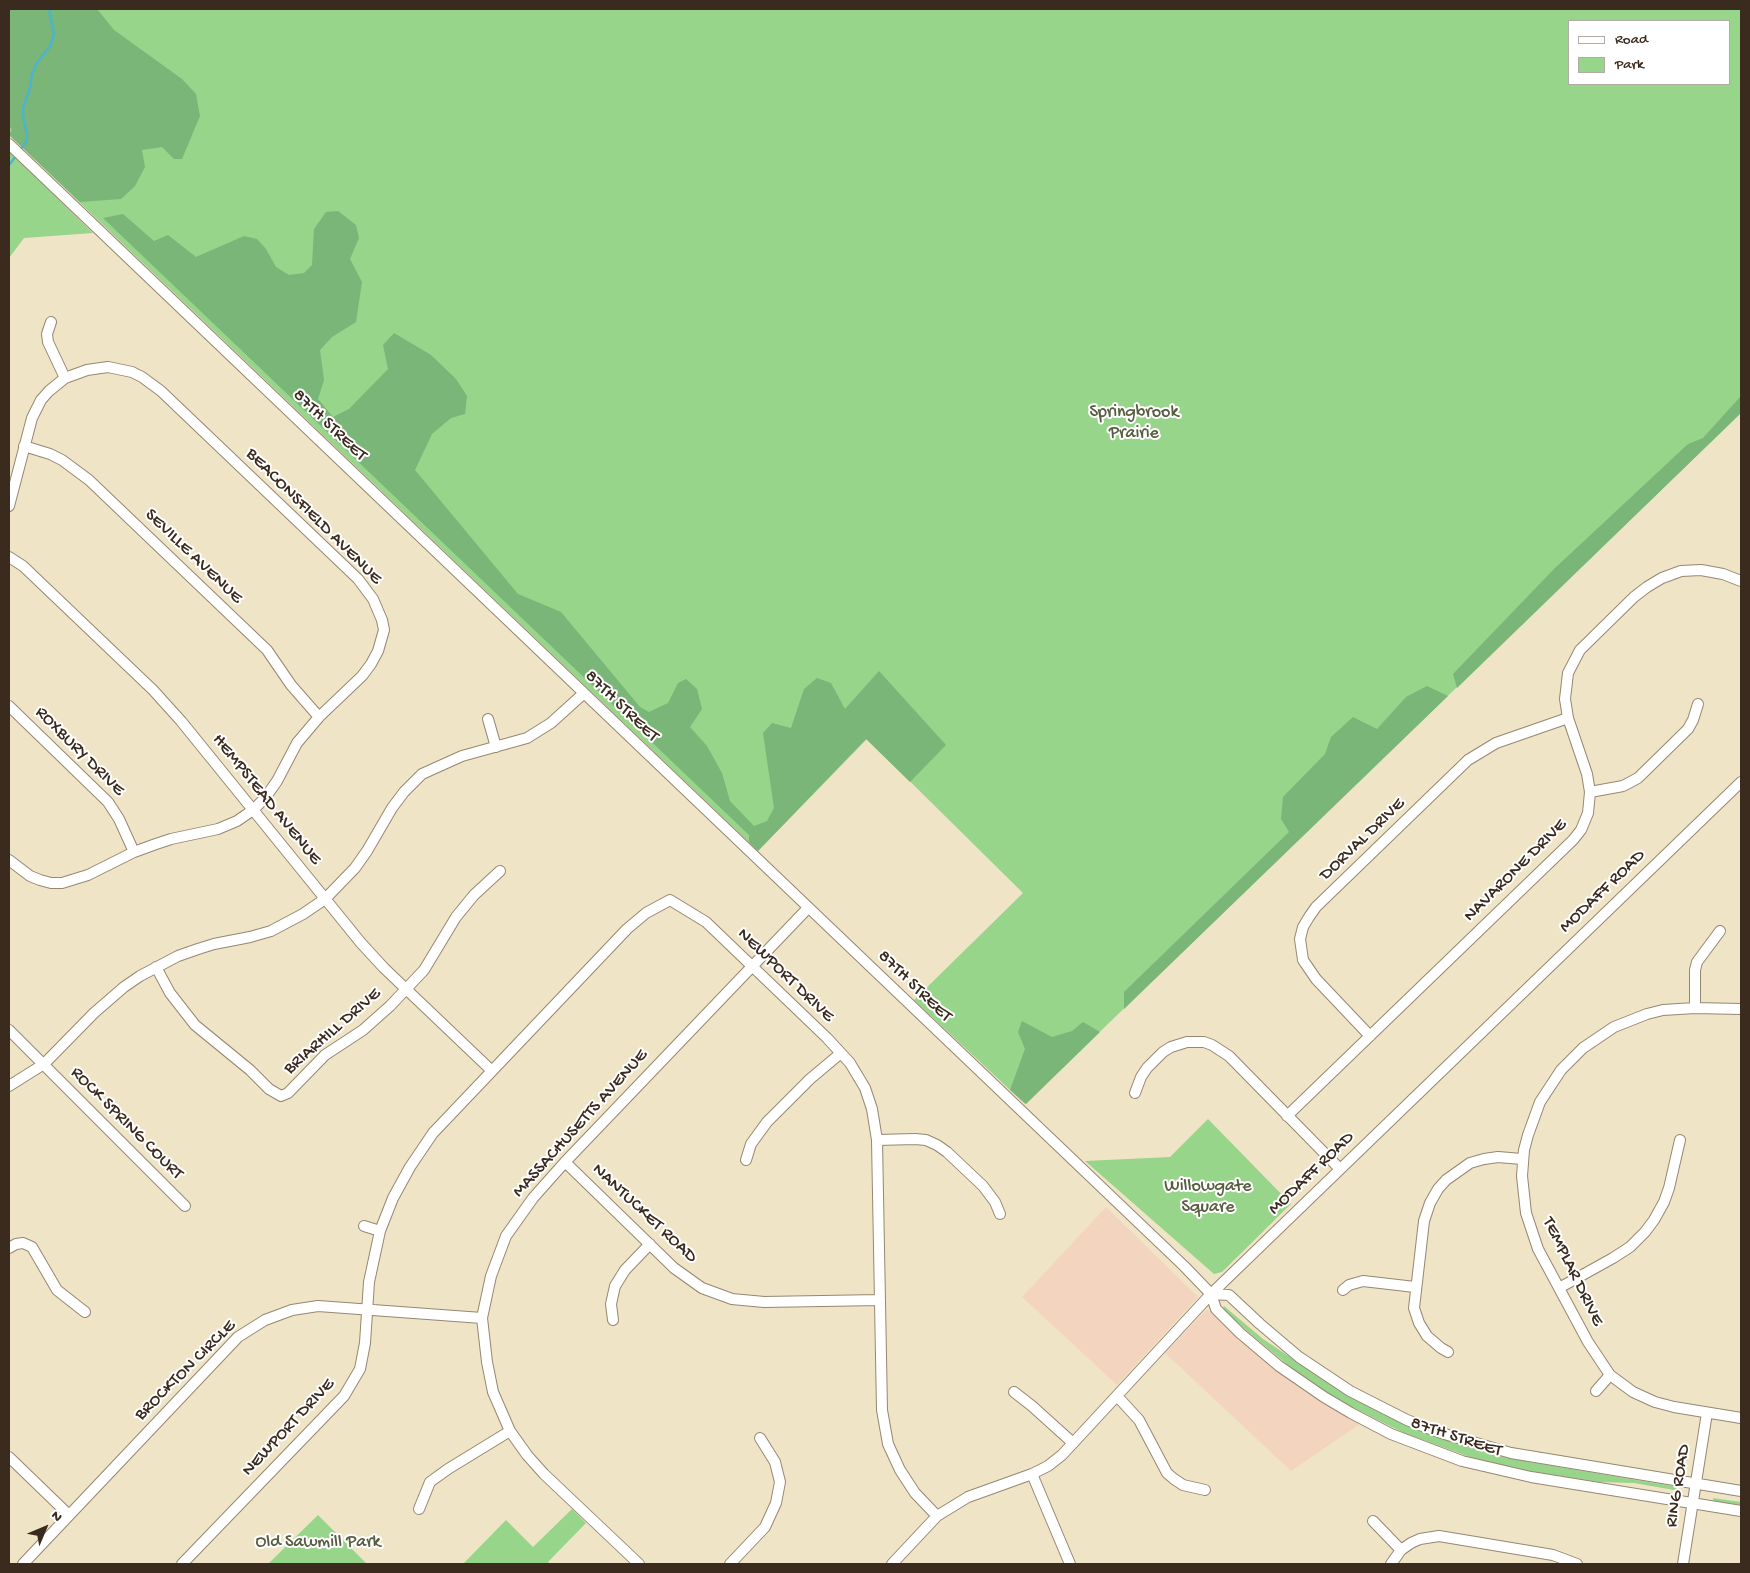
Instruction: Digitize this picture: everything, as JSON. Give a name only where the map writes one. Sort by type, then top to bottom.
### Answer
[{"type":"street","name":"87TH STREET","points":[[9,144],[1211,1294],[1216,1309],[1240,1333],[1279,1366],[1324,1397],[1391,1434],[1438,1453],[1530,1477],[1741,1511]]},
{"type":"street","points":[[9,506],[32,418],[41,400],[65,378],[48,342],[47,334],[51,322]]},
{"type":"street","name":"BEACONSFIELD AVENUE","points":[[9,860],[40,880],[62,883],[88,875],[134,852],[171,839],[229,825],[253,810],[265,798],[277,781],[297,743],[318,716],[362,676],[378,651],[384,630],[378,608],[367,590],[351,572],[161,391],[147,380],[132,372],[108,368],[86,370],[65,378]]},
{"type":"street","name":"SEVILLE AVENUE","points":[[24,446],[62,460],[89,480],[267,650],[291,686],[318,716]]},
{"type":"street","name":"HEMPSTEAD AVENUE","points":[[9,556],[23,566],[153,690],[181,721],[361,943],[492,1070]]},
{"type":"street","name":"NAVARONE DRIVE","points":[[1287,1116],[1574,840],[1585,821],[1590,802],[1590,792],[1587,774],[1568,718],[1565,690],[1568,673],[1574,659],[1593,637],[1640,592],[1662,578],[1681,571],[1701,570],[1741,581]]},
{"type":"street","points":[[9,1086],[44,1064],[108,1000],[124,987],[156,967],[178,956],[214,944],[250,937],[271,930],[302,914],[325,899],[367,851],[392,808],[417,778],[430,769],[462,756],[527,738],[551,723],[583,694]]},
{"type":"street","points":[[1590,792],[1623,786],[1638,778],[1688,729],[1698,704]]},
{"type":"street","name":"ROXBURY DRIVE","points":[[9,706],[108,802],[119,819],[134,852]]},
{"type":"street","name":"DORVAL DRIVE","points":[[1370,1036],[1316,979],[1303,960],[1300,939],[1303,927],[1309,917],[1316,907],[1468,760],[1496,743],[1568,718]]},
{"type":"street","points":[[488,719],[496,747]]},
{"type":"street","name":"MODAFF ROAD","points":[[892,1564],[937,1516],[968,1497],[1032,1474],[1048,1466],[1074,1443],[1211,1294],[1741,782]]},
{"type":"street","points":[[406,988],[424,970],[456,917],[474,895],[500,871]]},
{"type":"street","name":"NEWPORT DRIVE","points":[[182,1564],[344,1396],[360,1369],[365,1343],[369,1282],[380,1231],[410,1167],[433,1132],[626,929],[646,913],[670,900],[706,922],[850,1063],[865,1088],[872,1109],[877,1140],[882,1410],[888,1444],[900,1470],[915,1493],[937,1516]]},
{"type":"street","name":"MASSACHUSETTS AVENUE","points":[[639,1564],[544,1474],[527,1455],[510,1430],[489,1378],[482,1318],[490,1276],[506,1236],[533,1198],[565,1162],[808,908]]},
{"type":"street","points":[[1695,1008],[1695,970],[1698,962],[1720,931]]},
{"type":"street","name":"BRIARHILL DRIVE","points":[[156,967],[170,992],[195,1025],[250,1070],[269,1089],[281,1096],[288,1093],[325,1056],[379,1017],[406,988]]},
{"type":"street","name":"TEMPLAR DRIVE","points":[[1741,1009],[1695,1008],[1663,1010],[1632,1019],[1599,1036],[1583,1048],[1561,1070],[1540,1102],[1528,1135],[1522,1159],[1523,1194],[1528,1222],[1538,1249],[1592,1349],[1610,1375],[1633,1392],[1655,1402],[1674,1408],[1741,1418]]},
{"type":"street","name":"ROCK SPRING COURT","points":[[9,1030],[185,1206]]},
{"type":"street","points":[[1135,1094],[1146,1068],[1163,1052],[1180,1043],[1204,1042],[1229,1056],[1340,1169]]},
{"type":"street","points":[[746,1160],[751,1144],[767,1122],[810,1079],[840,1053]]},
{"type":"street","points":[[877,1140],[915,1139],[926,1140],[938,1145],[983,1186],[995,1202],[1000,1214]]},
{"type":"street","points":[[1559,1288],[1614,1258],[1630,1247],[1645,1232],[1664,1202],[1680,1140]]},
{"type":"street","points":[[1448,1352],[1434,1343],[1419,1323],[1414,1308],[1424,1221],[1430,1203],[1438,1189],[1452,1174],[1470,1163],[1498,1157],[1522,1159]]},
{"type":"street","name":"NANTUCKET ROAD","points":[[565,1162],[674,1268],[702,1288],[732,1299],[764,1302],[880,1300]]},
{"type":"street","points":[[364,1226],[380,1231]]},
{"type":"street","points":[[9,1248],[23,1242],[32,1247],[57,1290],[84,1312]]},
{"type":"street","points":[[612,1320],[611,1304],[615,1286],[626,1270],[650,1244]]},
{"type":"street","points":[[1343,1290],[1349,1285],[1363,1281],[1415,1287]]},
{"type":"street","name":"87TH STREET","points":[[1211,1294],[1229,1295],[1299,1357],[1343,1386],[1378,1406],[1432,1430],[1510,1453],[1741,1492]]},
{"type":"street","name":"BROCKTON CIRCLE","points":[[23,1564],[238,1337],[265,1320],[292,1310],[318,1306],[482,1318]]},
{"type":"street","points":[[1596,1391],[1610,1375]]},
{"type":"street","points":[[1014,1392],[1074,1443]]},
{"type":"street","points":[[1117,1396],[1139,1420],[1167,1473],[1183,1485],[1205,1490]]},
{"type":"street","name":"RING ROAD","points":[[1684,1564],[1707,1413]]},
{"type":"street","points":[[419,1509],[430,1482],[510,1430]]},
{"type":"street","points":[[730,1564],[765,1527],[776,1503],[780,1482],[774,1462],[760,1438]]},
{"type":"street","points":[[9,1457],[69,1515]]},
{"type":"street","points":[[1032,1474],[1070,1564]]},
{"type":"street","points":[[1373,1521],[1400,1550]]},
{"type":"street","points":[[1391,1564],[1400,1550],[1420,1539],[1432,1536],[1450,1537],[1553,1555],[1577,1564]]},
{"type":"shaded area","points":[[1106,1207],[1198,1297],[1117,1385],[1022,1297]]},
{"type":"shaded area","points":[[1207,1309],[1275,1369],[1305,1391],[1360,1424],[1291,1471],[1165,1353]]},
{"type":"green space","name":"Springbrook Prairie","points":[[9,9],[1741,9],[1741,413],[1025,1104],[914,1000],[1023,893],[867,739],[758,851],[9,135]]},
{"type":"green space","points":[[9,9],[97,9],[114,30],[182,79],[196,94],[200,116],[182,159],[174,159],[162,147],[142,150],[145,167],[135,186],[121,199],[80,202],[9,135],[12,130],[9,125]]},
{"type":"green space","points":[[9,151],[93,233],[24,238],[9,258]]},
{"type":"green space","points":[[338,211],[356,225],[359,238],[350,259],[362,282],[356,322],[332,337],[320,350],[324,380],[318,399],[333,417],[349,409],[388,369],[383,345],[394,333],[431,355],[456,379],[467,396],[465,414],[451,418],[432,434],[415,470],[518,594],[561,612],[640,707],[649,712],[668,703],[678,683],[686,679],[697,689],[702,709],[690,727],[707,746],[722,773],[730,801],[754,826],[767,821],[774,808],[763,733],[772,723],[791,728],[804,689],[817,678],[831,683],[845,709],[879,671],[946,745],[910,782],[866,739],[758,851],[749,842],[749,835],[103,218],[123,214],[154,241],[168,235],[196,257],[244,236],[257,239],[266,249],[276,267],[289,275],[304,273],[312,265],[314,229],[326,212]]},
{"type":"green space","points":[[1741,396],[1741,413],[1457,688],[1453,674],[1554,569],[1688,444],[1703,438]]},
{"type":"green space","points":[[1427,686],[1448,696],[1124,1009],[1124,992],[1289,832],[1281,819],[1283,797],[1325,754],[1331,737],[1353,717],[1377,729],[1406,697]]},
{"type":"green space","points":[[1022,1021],[1052,1037],[1072,1031],[1083,1022],[1100,1032],[1026,1104],[1010,1090],[1025,1049],[1018,1032]]},
{"type":"green space","name":"Willowgate Square","points":[[1208,1119],[1291,1204],[1222,1272],[1214,1274],[1085,1161],[1170,1157]]},
{"type":"green space","points":[[1224,1306],[1263,1339],[1341,1391],[1379,1412],[1433,1436],[1494,1455],[1672,1486],[1677,1489],[1634,1483],[1599,1482],[1516,1469],[1470,1457],[1404,1433],[1340,1401],[1294,1370],[1247,1331],[1223,1309]]},
{"type":"green space","points":[[1713,1498],[1741,1502],[1741,1505],[1714,1501]]},
{"type":"green space","points":[[572,1509],[586,1523],[548,1562],[550,1564],[463,1564],[506,1520],[533,1547]]},
{"type":"green space","name":"Old Sawmill Park","points":[[318,1515],[367,1564],[268,1564]]},
{"type":"waterway","points":[[19,151],[26,142],[27,135],[23,108],[30,88],[32,74],[37,63],[50,46],[54,35],[49,9]]},
{"type":"waterway","points":[[9,165],[16,156]]}]
